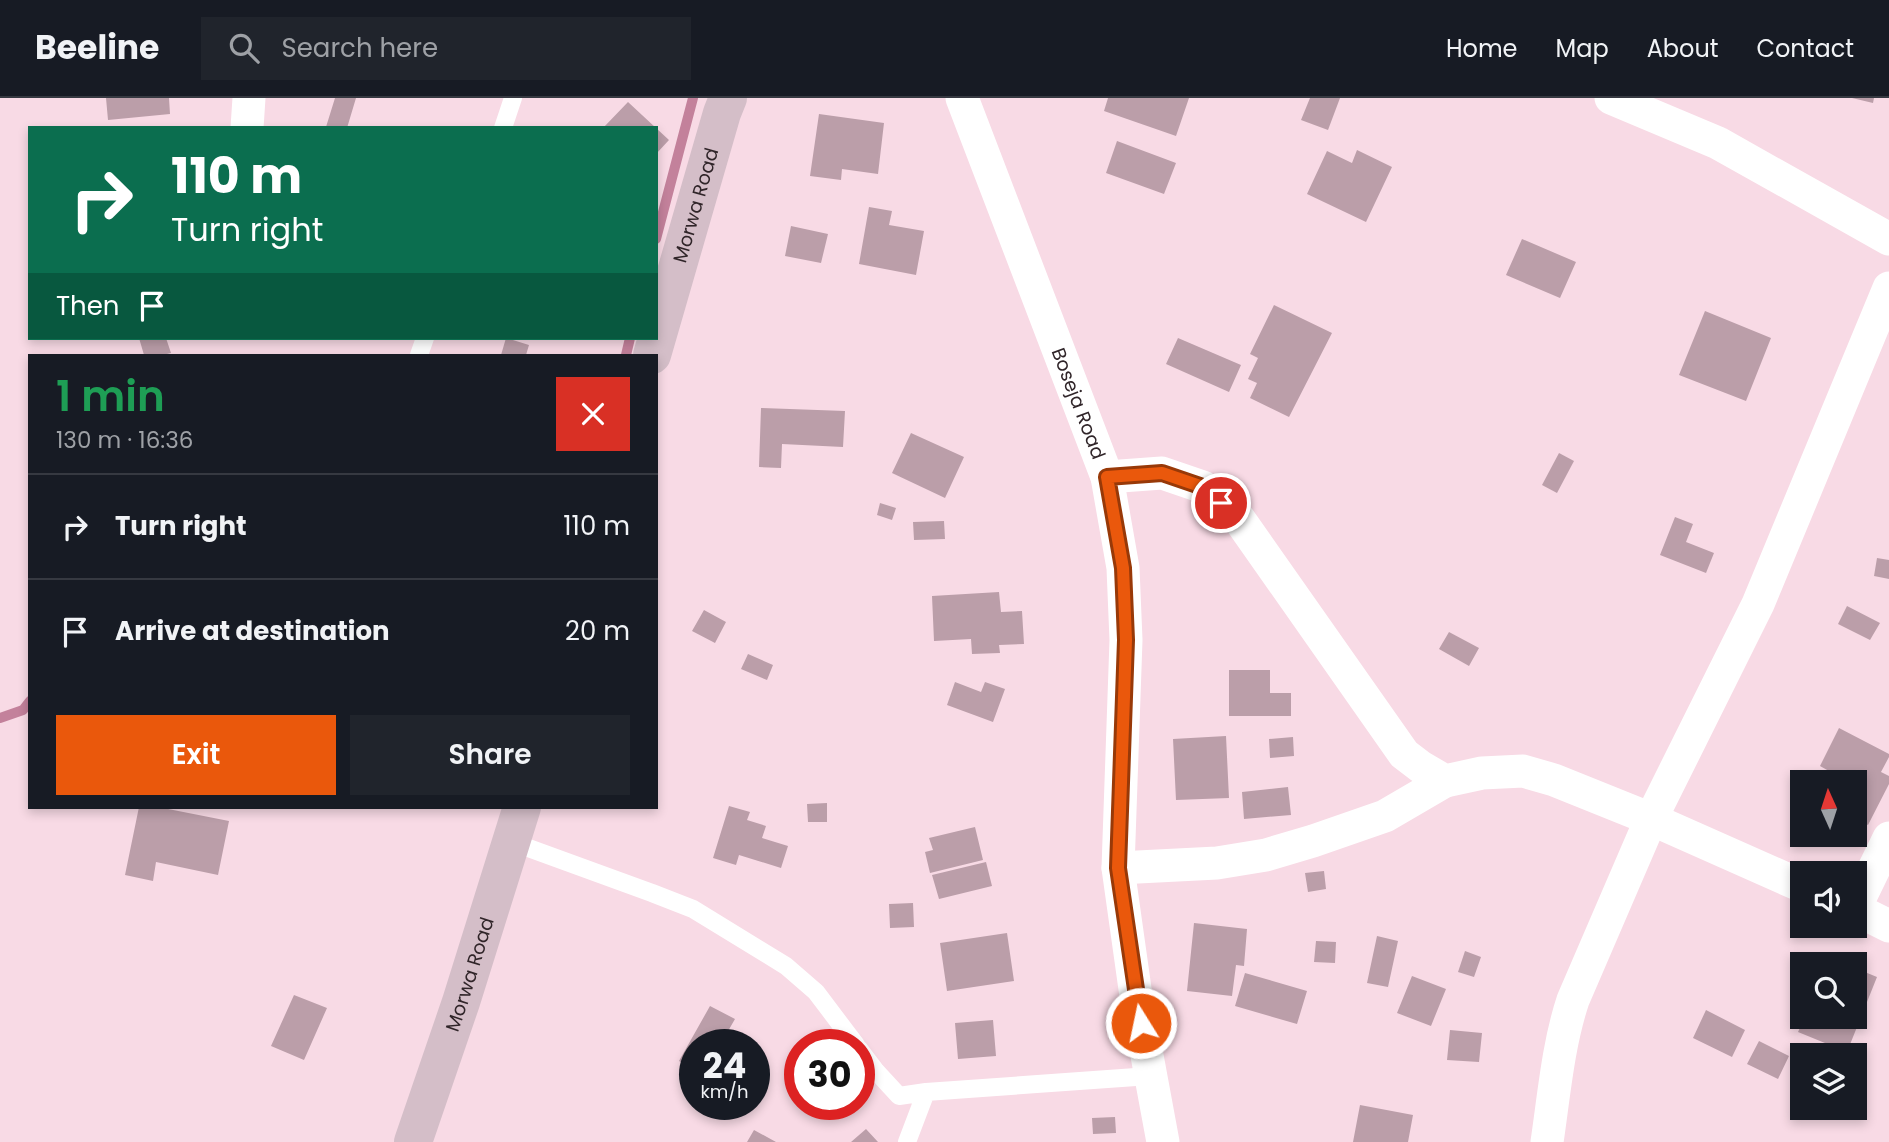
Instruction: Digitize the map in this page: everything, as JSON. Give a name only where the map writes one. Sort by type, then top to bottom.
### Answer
[{"type":"main road","name":"Morwa Road","points":[[658,334],[728,98]]},
{"type":"main road","name":"Morwa Road","points":[[413,1142],[517,825]]},
{"type":"street","points":[[247,126],[249,98]]},
{"type":"street","name":"Boseja Road","points":[[962,98],[1107,477],[1123,568],[1126,640],[1118,868],[1136,996],[1163,1142]]},
{"type":"street","points":[[1611,98],[1718,144],[1889,239]]},
{"type":"street","points":[[1547,1142],[1566,1020],[1573,1000],[1651,819],[1758,604],[1889,288]]},
{"type":"street","points":[[1107,477],[1162,473],[1203,487],[1239,519],[1404,754],[1445,781]]},
{"type":"street","points":[[1118,868],[1217,863],[1266,855],[1385,816],[1445,781],[1482,774],[1523,771],[1554,780],[1651,819],[1790,881]]},
{"type":"street","points":[[1867,884],[1889,838]]},
{"type":"street","points":[[1867,915],[1889,926]]},
{"type":"lane","points":[[504,126],[513,98]]},
{"type":"lane","points":[[517,825],[652,893],[693,909],[786,966],[816,992],[844,1029]]},
{"type":"lane","points":[[875,1070],[899,1096],[1150,1076]]},
{"type":"lane","points":[[907,1142],[926,1093]]},
{"type":"building","points":[[106,98],[169,98],[170,114],[108,120]]},
{"type":"building","points":[[335,98],[356,98],[348,126],[326,126]]},
{"type":"building","points":[[1108,98],[1189,98],[1176,136],[1104,111]]},
{"type":"building","points":[[1310,98],[1340,98],[1328,130],[1301,120]]},
{"type":"building","points":[[1852,98],[1874,98],[1873,103]]},
{"type":"building","points":[[628,102],[654,126],[605,126]]},
{"type":"building","points":[[819,114],[884,123],[878,174],[842,169],[841,180],[810,176]]},
{"type":"building","points":[[658,130],[669,140],[658,152]]},
{"type":"building","points":[[1117,141],[1176,163],[1164,194],[1106,173]]},
{"type":"building","points":[[1357,150],[1392,167],[1366,222],[1307,194],[1327,151],[1352,163]]},
{"type":"building","points":[[869,207],[892,211],[889,225],[924,231],[916,275],[859,264]]},
{"type":"building","points":[[791,226],[828,234],[821,263],[785,256]]},
{"type":"building","points":[[1522,239],[1576,262],[1560,298],[1506,275]]},
{"type":"building","points":[[1274,305],[1332,333],[1289,417],[1250,398],[1257,383],[1248,379],[1258,358],[1250,354]]},
{"type":"building","points":[[1705,311],[1771,338],[1746,401],[1679,375]]},
{"type":"building","points":[[1178,338],[1241,365],[1229,392],[1166,364]]},
{"type":"building","points":[[140,340],[167,340],[171,353],[167,354],[144,354]]},
{"type":"building","points":[[505,340],[529,345],[526,354],[501,354]]},
{"type":"building","points":[[761,408],[845,411],[843,447],[782,444],[781,468],[759,467]]},
{"type":"building","points":[[911,433],[964,457],[945,498],[892,473]]},
{"type":"building","points":[[1559,453],[1574,461],[1557,493],[1542,485]]},
{"type":"building","points":[[880,503],[896,508],[892,520],[877,515]]},
{"type":"building","points":[[1675,517],[1693,524],[1686,542],[1714,553],[1706,573],[1660,555]]},
{"type":"building","points":[[944,521],[945,539],[914,540],[913,522]]},
{"type":"building","points":[[1877,558],[1889,560],[1889,579],[1874,576]]},
{"type":"building","points":[[999,592],[1001,612],[1022,611],[1024,644],[999,645],[1000,653],[972,654],[971,639],[934,641],[932,596]]},
{"type":"building","points":[[1847,606],[1880,623],[1870,640],[1838,624]]},
{"type":"building","points":[[704,610],[726,622],[715,643],[692,631]]},
{"type":"building","points":[[1449,632],[1479,648],[1469,666],[1439,649]]},
{"type":"building","points":[[748,654],[773,665],[767,680],[741,669]]},
{"type":"building","points":[[1229,670],[1270,670],[1270,693],[1291,693],[1291,716],[1229,716]]},
{"type":"building","points":[[955,682],[981,692],[985,682],[1005,689],[993,722],[947,705]]},
{"type":"building","points":[[1839,728],[1889,754],[1881,772],[1889,776],[1889,784],[1868,825],[1867,770],[1827,770],[1820,766]]},
{"type":"building","points":[[1226,736],[1229,798],[1176,800],[1173,739]]},
{"type":"building","points":[[1293,737],[1294,756],[1270,758],[1269,739]]},
{"type":"building","points":[[1288,787],[1291,815],[1244,819],[1242,792]]},
{"type":"building","points":[[827,803],[827,822],[808,822],[807,804]]},
{"type":"building","points":[[729,806],[750,812],[747,820],[766,826],[762,838],[788,846],[781,868],[739,855],[736,865],[713,858]]},
{"type":"building","points":[[139,809],[168,809],[229,821],[218,875],[156,862],[153,881],[125,875]]},
{"type":"building","points":[[975,827],[983,860],[930,873],[925,852],[933,850],[929,838]]},
{"type":"building","points":[[986,862],[992,886],[939,899],[932,875]]},
{"type":"building","points":[[1324,871],[1326,889],[1308,892],[1305,873]]},
{"type":"building","points":[[913,903],[914,927],[890,928],[889,904]]},
{"type":"building","points":[[1194,923],[1247,929],[1244,966],[1236,965],[1232,996],[1187,991]]},
{"type":"building","points":[[1007,933],[1014,981],[947,991],[940,943]]},
{"type":"building","points":[[1377,936],[1398,941],[1388,987],[1367,983]]},
{"type":"building","points":[[1316,941],[1336,942],[1335,963],[1314,962]]},
{"type":"building","points":[[1465,951],[1481,957],[1474,977],[1458,972]]},
{"type":"building","points":[[1245,973],[1307,991],[1297,1024],[1235,1006]]},
{"type":"building","points":[[1867,973],[1877,977],[1867,1002]]},
{"type":"building","points":[[1412,976],[1446,989],[1431,1026],[1397,1013]]},
{"type":"building","points":[[294,995],[327,1008],[304,1060],[271,1046]]},
{"type":"building","points":[[710,1006],[735,1019],[729,1029],[697,1029]]},
{"type":"building","points":[[1706,1010],[1745,1030],[1732,1057],[1693,1038]]},
{"type":"building","points":[[993,1020],[996,1056],[958,1059],[955,1023]]},
{"type":"building","points":[[1799,1029],[1856,1029],[1851,1043],[1825,1043],[1798,1032]]},
{"type":"building","points":[[1450,1030],[1482,1033],[1479,1062],[1447,1060]]},
{"type":"building","points":[[1759,1041],[1789,1056],[1778,1079],[1747,1064]]},
{"type":"building","points":[[1360,1105],[1413,1115],[1408,1142],[1353,1142]]},
{"type":"building","points":[[1115,1117],[1116,1133],[1093,1134],[1092,1118]]},
{"type":"building","points":[[866,1129],[878,1142],[851,1142]]},
{"type":"building","points":[[754,1130],[776,1142],[747,1142]]},
{"type":"waterway","points":[[658,231],[693,98]]},
{"type":"waterway","points":[[626,354],[630,340]]},
{"type":"waterway","points":[[0,718],[23,710],[28,704]]},
{"type":"route","points":[[1141,1023],[1118,868],[1126,640],[1123,568],[1107,477],[1162,473],[1203,487],[1221,503]]}]
